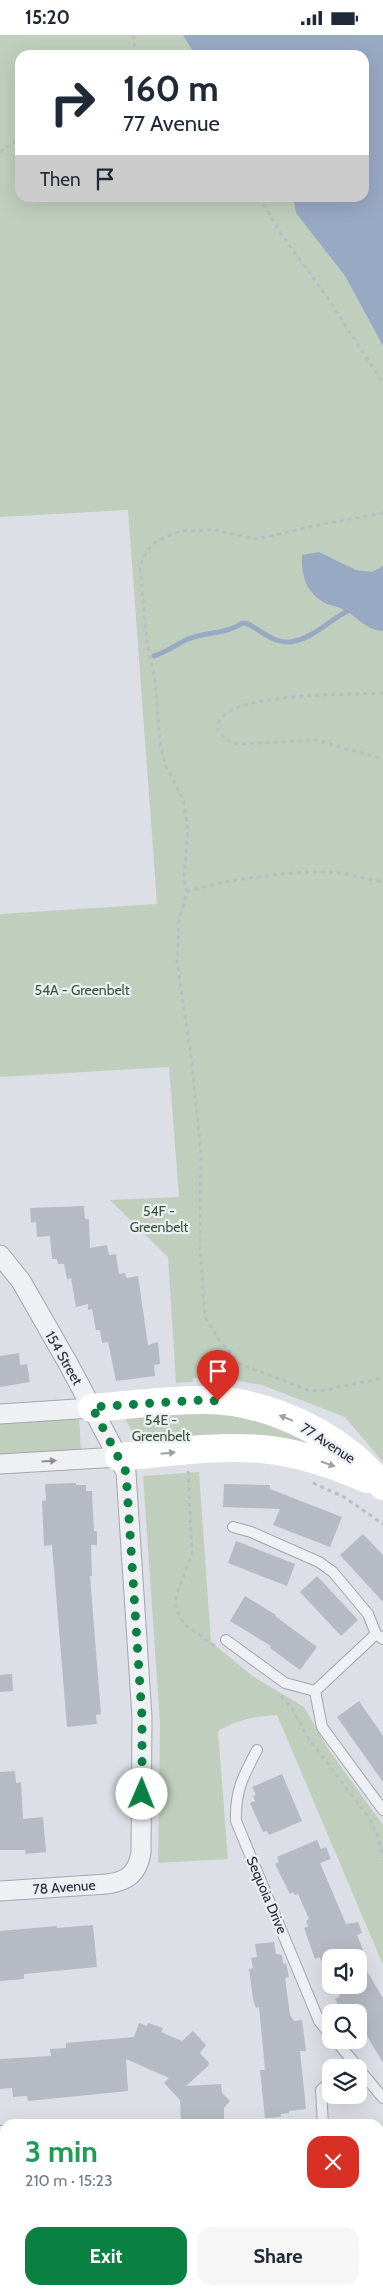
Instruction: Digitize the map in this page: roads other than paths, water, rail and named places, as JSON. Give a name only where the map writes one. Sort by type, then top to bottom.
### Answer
[{"type":"street","name":"154 Street","points":[[0,1255],[21,1281],[92,1407],[126,1472],[143,1734],[141,1853],[136,1871],[127,1879]]},
{"type":"street","name":"77 Avenue","points":[[0,1414],[203,1400],[233,1402],[261,1409],[307,1427],[327,1438],[350,1454],[383,1485]]},
{"type":"street","name":"77 Avenue","points":[[0,1464],[231,1448],[260,1449],[312,1458],[383,1485]]},
{"type":"street","name":"78 Avenue","points":[[0,1891],[107,1884],[127,1879]]},
{"type":"lane","points":[[232,1527],[251,1532],[319,1562],[333,1572],[368,1615],[380,1637],[315,1691]]},
{"type":"lane","points":[[226,1640],[285,1683],[315,1691]]},
{"type":"lane","points":[[315,1691],[322,1727],[383,1810]]},
{"type":"lane","name":"Sequoia Drive","points":[[257,1750],[239,1785],[235,1802],[236,1821],[322,2025]]},
{"type":"lane","points":[[367,2080],[383,2098]]},
{"type":"lane","points":[[322,2089],[323,2119]]},
{"type":"water","points":[[183,35],[383,35],[383,346],[345,276],[296,213],[294,202],[369,202],[369,50],[192,50]]},
{"type":"water","points":[[319,552],[356,570],[372,572],[383,566],[383,631],[372,629],[351,614],[327,604],[314,595],[306,584],[302,555]]},
{"type":"waterway","points":[[154,656],[188,639],[228,630],[243,623],[251,625],[275,640],[283,642],[299,640],[315,633],[350,610]]},
{"type":"park label","name":"54A - Greenbelt","points":[[82,990]]},
{"type":"park label","name":"54F - Greenbelt","points":[[159,1219]]},
{"type":"park label","name":"54E - Greenbelt","points":[[161,1428]]}]
